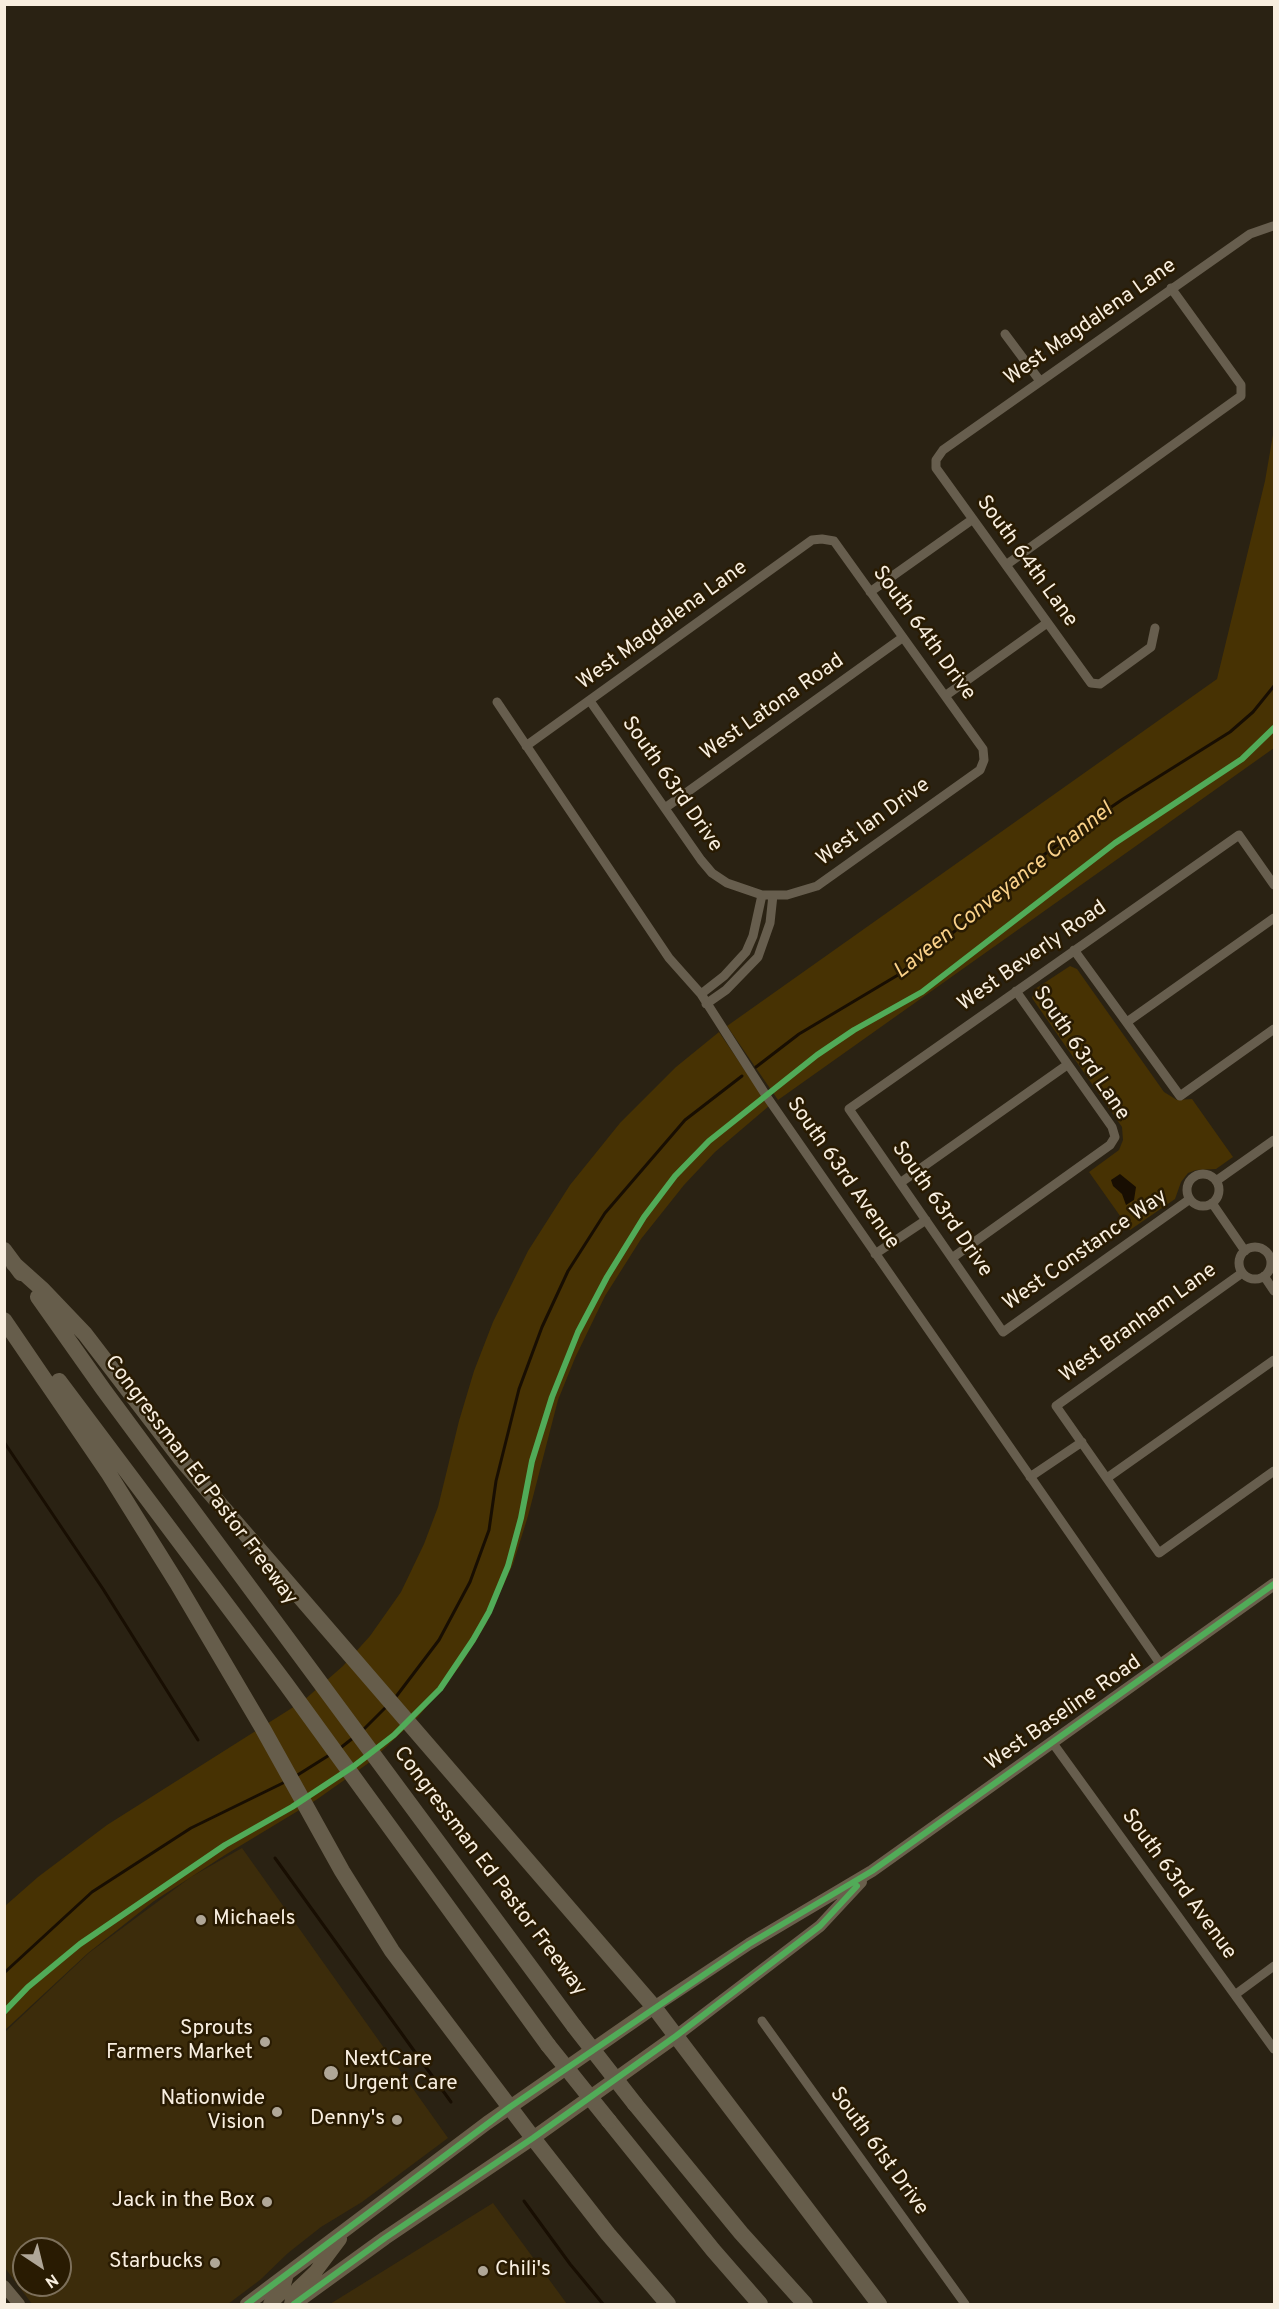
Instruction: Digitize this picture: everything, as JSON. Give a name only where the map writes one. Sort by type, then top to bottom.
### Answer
[{"type":"highway","name":"Congressman Ed Pastor Freeway","points":[[4,1250],[103,1389],[574,2026],[741,2233],[805,2304]]},
{"type":"highway","points":[[14,1264],[43,1290],[85,1335],[180,1458],[654,2007],[879,2304]]},
{"type":"highway","points":[[4,1308],[321,1734],[548,2045],[713,2250],[760,2304]]},
{"type":"highway","points":[[4,1320],[116,1484],[177,1583],[342,1871],[392,1951],[608,2234],[668,2304]]},
{"type":"main road","name":"West Baseline Road","points":[[654,2007],[749,1944],[872,1871],[1161,1665],[1273,1589]]},
{"type":"main road","name":"West Baseline Road","points":[[676,2036],[820,1926],[872,1871]]},
{"type":"main road","points":[[247,2304],[510,2107],[654,2007]]},
{"type":"main road","points":[[293,2304],[676,2036]]},
{"type":"main road","points":[[293,2304],[293,2295],[298,2288],[316,2271],[348,2228]]},
{"type":"main road","points":[[270,2304],[282,2292],[287,2274]]},
{"type":"main road","points":[[4,2286],[19,2304]]},
{"type":"street","name":"West Magdalena Lane","points":[[936,460],[943,450],[1171,288],[1250,234],[1273,226]]},
{"type":"street","points":[[1006,565],[1241,396],[1240,385],[1171,288]]},
{"type":"street","points":[[1005,334],[1040,381]]},
{"type":"street","name":"South 64th Lane","points":[[936,460],[936,468],[1091,683],[1100,684],[1151,647],[1155,628]]},
{"type":"street","points":[[870,592],[973,519]]},
{"type":"street","name":"West Magdalena Lane","points":[[526,746],[812,540],[822,539]]},
{"type":"street","name":"South 64th Drive","points":[[822,539],[834,541],[983,748],[984,760]]},
{"type":"street","points":[[945,696],[1047,623]]},
{"type":"street","name":"West Latona Road","points":[[664,808],[902,638]]},
{"type":"street","name":"South 63rd Drive","points":[[590,701],[712,873],[727,883],[762,895]]},
{"type":"street","name":"South 63rd Avenue","points":[[497,702],[669,958],[700,994],[762,1090],[1161,1665]]},
{"type":"street","name":"West Ian Drive","points":[[762,895],[787,895],[818,885],[980,770],[984,760]]},
{"type":"street","name":"West Beverly Road","points":[[849,1109],[1239,835],[1275,885]]},
{"type":"street","points":[[700,994],[724,976],[746,952],[753,936],[762,895]]},
{"type":"street","points":[[706,1004],[726,990],[758,957],[770,923],[773,895]]},
{"type":"street","points":[[1126,1023],[1275,918]]},
{"type":"street","points":[[1074,950],[1180,1096],[1275,1029]]},
{"type":"street","name":"South 63rd Lane","points":[[952,1258],[1110,1145],[1115,1137],[1112,1127],[1016,991]]},
{"type":"street","points":[[900,1183],[1067,1065]]},
{"type":"street","name":"South 63rd Drive","points":[[849,1109],[1003,1332]]},
{"type":"street","points":[[1275,1140],[1216,1181],[1219,1191],[1216,1200],[1212,1203],[1245,1251],[1256,1247],[1271,1252],[1270,1269],[1264,1276],[1275,1291]]},
{"type":"street","name":"West Constance Way","points":[[1212,1203],[1198,1205],[1190,1199],[1188,1186],[1192,1178],[1205,1174],[1216,1181]]},
{"type":"street","name":"West Constance Way","points":[[1003,1332],[1190,1199]]},
{"type":"street","points":[[876,1254],[926,1220]]},
{"type":"street","name":"West Branham Lane","points":[[1242,1273],[1240,1258],[1245,1251]]},
{"type":"street","name":"West Branham Lane","points":[[1242,1273],[1250,1278],[1260,1279],[1264,1276]]},
{"type":"street","name":"West Branham Lane","points":[[1082,1442],[1056,1406],[1242,1273]]},
{"type":"street","points":[[1107,1478],[1275,1360]]},
{"type":"street","points":[[1030,1477],[1082,1442],[1159,1553],[1275,1471]]},
{"type":"street","name":"South 63rd Avenue","points":[[1052,1742],[1275,2049]]},
{"type":"street","points":[[1236,1994],[1275,1966]]},
{"type":"street","name":"South 61st Drive","points":[[762,2021],[965,2304]]},
{"type":"shaded area","points":[[1274,429],[1274,748],[778,1100],[727,1026],[1217,679],[1265,481]]},
{"type":"shaded area","points":[[1070,966],[1077,969],[1164,1092],[1177,1100],[1192,1099],[1233,1157],[1216,1169],[1196,1170],[1188,1173],[1181,1182],[1175,1199],[1130,1230],[1089,1172],[1119,1150],[1123,1140],[1122,1127],[1032,998],[1035,989]]},
{"type":"shaded area","points":[[719,1032],[769,1106],[715,1152],[684,1185],[641,1239],[605,1296],[575,1358],[558,1400],[513,1564],[486,1624],[460,1666],[418,1717],[370,1762],[316,1800],[154,1901],[88,1953],[5,2030],[5,1906],[38,1877],[107,1825],[303,1701],[343,1666],[370,1636],[401,1592],[424,1544],[438,1507],[474,1371],[493,1322],[528,1251],[570,1185],[620,1123],[676,1067]]},
{"type":"shaded area","points":[[1120,1174],[1136,1187],[1134,1200],[1126,1205],[1122,1194],[1113,1186],[1111,1180]]},
{"type":"shaded area","points":[[242,1848],[448,2138],[362,2202],[321,2227],[288,2253],[260,2280],[228,2304],[32,2304],[27,2297],[72,2297],[72,2237],[12,2237],[12,2277],[5,2268],[5,2032],[90,1952],[191,1877]]},
{"type":"shaded area","points":[[493,2203],[567,2304],[330,2304]]},
{"type":"waterway","name":"Laveen Conveyance Channel","points":[[756,1067],[799,1034],[898,975],[955,931],[1026,868],[1079,829],[1230,732],[1253,712],[1274,686]]},
{"type":"waterway","name":"Laveen Conveyance Channel","points":[[395,1698],[439,1640],[470,1582],[489,1530],[496,1481],[519,1389],[542,1327],[568,1271],[605,1213],[685,1120],[742,1076]]},
{"type":"waterway","points":[[4,1442],[103,1589],[198,1740]]},
{"type":"waterway","name":"Laveen Conveyance Channel","points":[[363,1730],[386,1707]]},
{"type":"waterway","name":"Laveen Conveyance Channel","points":[[339,1749],[353,1738]]},
{"type":"waterway","name":"Laveen Conveyance Channel","points":[[296,1776],[331,1754]]},
{"type":"waterway","name":"Laveen Conveyance Channel","points":[[4,1973],[92,1892],[191,1828],[285,1782]]},
{"type":"waterway","points":[[275,1858],[451,2102]]},
{"type":"waterway","points":[[524,2201],[570,2264],[603,2304]]},
{"type":"cycle path","points":[[4,2012],[28,1987],[80,1944],[225,1845],[292,1807],[354,1766],[394,1735],[440,1689],[489,1612],[508,1566],[521,1518],[532,1461],[552,1397],[578,1332],[607,1277],[644,1217],[675,1176],[709,1141],[817,1055],[854,1030],[922,992],[1115,843],[1242,759],[1274,728]]},
{"type":"cycle path","points":[[247,2304],[510,2107],[749,1944],[872,1871],[1274,1584]]},
{"type":"cycle path","points":[[294,2304],[676,2036],[820,1926],[857,1886]]},
{"type":"place","name":"Michaels","points":[[201,1920]]},
{"type":"place","name":"Sprouts Farmers Market","points":[[265,2042]]},
{"type":"place","name":"NextCare Urgent Care","points":[[331,2073]]},
{"type":"place","name":"Nationwide Vision","points":[[277,2112]]},
{"type":"place","name":"Denny's","points":[[397,2120]]},
{"type":"place","name":"Jack in the Box","points":[[267,2202]]},
{"type":"place","name":"Starbucks","points":[[215,2263]]},
{"type":"place","name":"Chili's","points":[[483,2271]]}]
